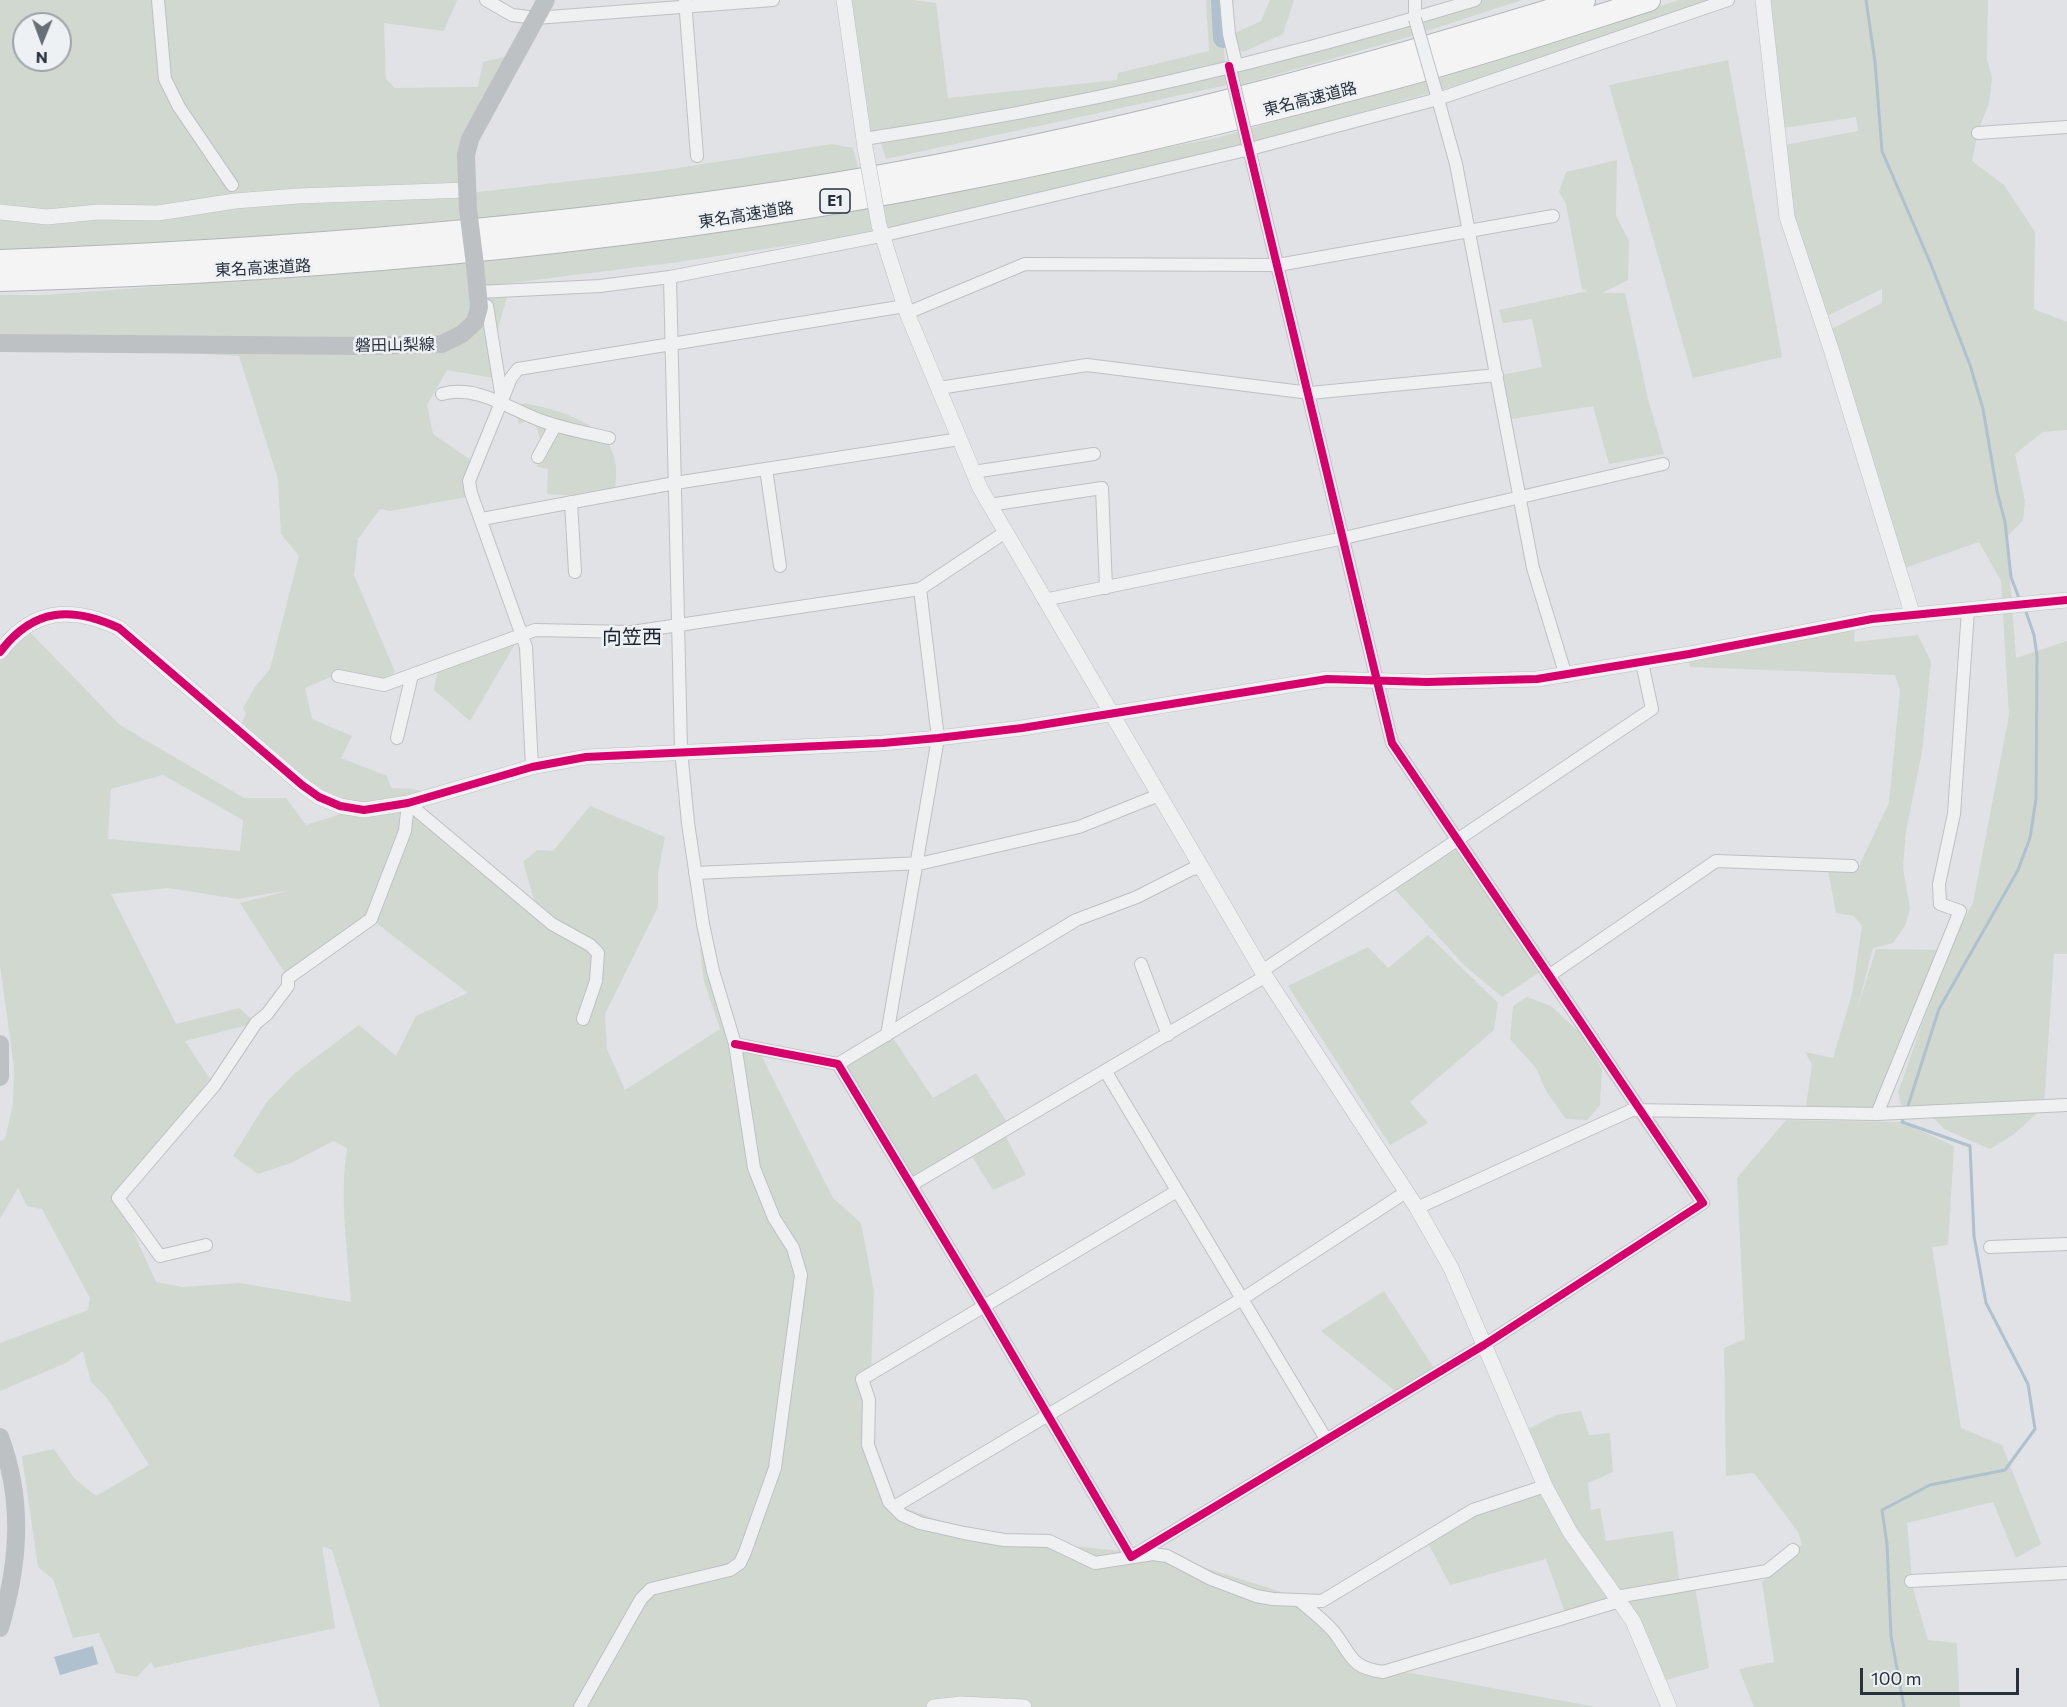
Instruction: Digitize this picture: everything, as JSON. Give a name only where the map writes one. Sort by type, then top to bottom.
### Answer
[{"type":"highway","name":"東名高速道路","points":[[0,261],[338,243],[508,228],[792,191],[959,161],[1126,125],[1371,64],[1584,0]]},
{"type":"highway","name":"東名高速道路","points":[[0,280],[339,263],[608,236],[795,208],[963,179],[1130,144],[1386,80],[1649,0]]},
{"type":"main road","name":"磐田山梨線","points":[[0,343],[362,346],[442,344],[462,334],[475,322],[478,297],[467,190],[466,155],[470,139],[546,0]]},
{"type":"main road","points":[[0,1044],[0,1077]]},
{"type":"main road","points":[[0,1437],[7,1457],[16,1511],[0,1628]]},
{"type":"street","points":[[158,0],[165,79],[179,107],[232,185]]},
{"type":"street","points":[[486,0],[513,15],[536,18],[685,3],[773,0]]},
{"type":"street","points":[[844,0],[864,143],[880,230],[906,310],[973,472],[1004,533],[1264,973],[1417,1208],[1451,1268],[1545,1486],[1570,1532],[1633,1621],[1669,1707]]},
{"type":"street","points":[[1131,1557],[1484,1345],[1703,1203],[1392,742],[1249,146],[1232,68],[1226,0]]},
{"type":"street","points":[[1415,0],[1415,19],[1456,164],[1470,230],[1533,568],[1566,676]]},
{"type":"street","points":[[864,143],[1232,68],[1415,19],[1475,0]]},
{"type":"street","points":[[478,297],[670,277],[1249,146],[1437,95],[1728,0]]},
{"type":"street","points":[[1763,0],[1787,217],[1832,352],[1912,613]]},
{"type":"street","points":[[685,3],[697,156]]},
{"type":"street","points":[[1978,133],[2067,128]]},
{"type":"street","points":[[0,212],[47,217],[98,212],[158,213],[235,201],[298,196],[467,190]]},
{"type":"street","points":[[532,767],[526,647],[471,493],[469,481],[511,378],[518,369],[671,343],[906,310],[1025,264],[1278,265],[1553,216]]},
{"type":"street","points":[[580,1707],[641,1599],[651,1589],[730,1570],[740,1563],[775,1468],[781,1407],[801,1275],[793,1248],[774,1218],[754,1168],[735,1044],[713,970],[695,873],[681,750],[670,277]]},
{"type":"street","points":[[478,297],[487,306],[502,403]]},
{"type":"street","points":[[939,388],[1087,366],[1310,393],[1497,375]]},
{"type":"street","points":[[442,394],[471,393],[502,403],[555,426],[609,438]]},
{"type":"street","points":[[538,457],[555,426]]},
{"type":"street","points":[[482,519],[675,483],[960,439]]},
{"type":"street","points":[[973,472],[1094,454]]},
{"type":"street","points":[[1044,600],[1344,538],[1520,495],[1663,464]]},
{"type":"street","points":[[766,469],[780,566]]},
{"type":"street","points":[[989,505],[1102,488],[1106,588]]},
{"type":"street","points":[[571,502],[575,572]]},
{"type":"street","points":[[338,676],[384,685],[535,630],[632,632],[920,589],[1004,533]]},
{"type":"street","points":[[887,1035],[938,738],[920,589]]},
{"type":"street","points":[[0,652],[14,633],[37,620],[57,615],[92,616],[119,628],[302,785],[319,797],[340,806],[364,810],[408,802],[532,767],[586,757],[681,750],[883,743],[938,738],[1022,728],[1307,682],[1378,679],[1438,681],[1537,679],[1566,676],[1784,634],[1912,613],[2067,600]]},
{"type":"street","points":[[1876,1114],[1960,911],[1940,904],[1939,884],[1954,814],[1968,610]]},
{"type":"street","points":[[911,1185],[1168,1035],[1264,973],[1652,709],[1642,663]]},
{"type":"street","points":[[397,738],[412,675]]},
{"type":"street","points":[[695,873],[916,864],[1079,827],[1159,795]]},
{"type":"street","points":[[408,802],[552,924],[590,945],[598,953],[596,981],[583,1019]]},
{"type":"street","points":[[206,1245],[160,1256],[118,1198],[214,1086],[256,1023],[267,1014],[288,986],[288,978],[371,919],[405,831],[408,802]]},
{"type":"street","points":[[1550,975],[1716,861],[1852,866]]},
{"type":"street","points":[[735,1044],[838,1064],[1076,920],[1137,897],[1192,869],[1201,868]]},
{"type":"street","points":[[1141,964],[1168,1035]]},
{"type":"street","points":[[838,1064],[984,1306],[1131,1557]]},
{"type":"street","points":[[1106,1072],[1326,1439]]},
{"type":"street","points":[[1417,1208],[1616,1115],[1642,1110],[1876,1114],[2067,1105]]},
{"type":"street","points":[[1177,1191],[862,1379],[869,1400],[868,1446],[888,1502],[920,1523],[1004,1540],[1048,1541],[1095,1563],[1153,1554],[1167,1556],[1211,1579],[1256,1596],[1322,1601],[1473,1510],[1545,1486]]},
{"type":"street","points":[[894,1507],[1242,1299],[1406,1192]]},
{"type":"street","points":[[1990,1247],[2067,1244]]},
{"type":"street","points":[[1299,1600],[1337,1635],[1345,1653],[1356,1663],[1369,1671],[1383,1672],[1618,1599],[1767,1571],[1792,1550]]},
{"type":"street","points":[[1911,1581],[2067,1573]]},
{"type":"street","points":[[934,1707],[961,1704],[1024,1707]]},
{"type":"shaded area","points":[[0,0],[457,0],[444,31],[384,23],[386,79],[395,88],[478,87],[483,62],[508,56],[471,137],[461,194],[658,171],[832,144],[853,148],[859,172],[525,220],[126,247],[0,251]]},
{"type":"shaded area","points":[[845,0],[912,0],[936,3],[948,98],[1117,80],[1118,73],[1209,51],[1206,0],[1220,0],[1224,38],[1261,21],[1270,0],[1294,0],[1283,34],[1243,52],[1223,39],[1227,85],[886,159],[879,137],[863,133]]},
{"type":"shaded area","points":[[1473,0],[1522,0],[1405,38],[1240,85],[1235,69]]},
{"type":"shaded area","points":[[1679,0],[1727,0],[1572,53],[1262,140],[871,233],[671,263],[470,288],[507,296],[494,344],[499,379],[447,370],[427,405],[433,434],[472,461],[472,496],[390,511],[380,509],[358,539],[354,575],[395,672],[379,684],[333,676],[305,688],[312,719],[352,736],[341,758],[387,776],[391,788],[413,789],[430,793],[409,802],[537,910],[523,862],[537,850],[553,851],[590,806],[665,837],[658,873],[658,907],[605,1014],[607,1049],[625,1090],[720,1029],[704,981],[700,948],[710,956],[734,1041],[761,1055],[833,1198],[861,1223],[874,1291],[869,1424],[889,1502],[980,1536],[1167,1556],[1307,1600],[1356,1663],[1596,1707],[380,1707],[332,1550],[322,1546],[335,1628],[154,1668],[151,1662],[137,1677],[116,1673],[99,1633],[73,1638],[53,1579],[38,1567],[22,1456],[54,1449],[74,1478],[96,1496],[149,1465],[107,1398],[91,1382],[83,1351],[66,1363],[0,1391],[0,1343],[88,1310],[90,1298],[42,1209],[27,1206],[18,1188],[0,1219],[0,1141],[5,1139],[13,1104],[14,1067],[0,965],[0,654],[25,627],[120,725],[244,798],[286,798],[306,825],[341,814],[346,807],[239,731],[246,713],[243,708],[255,687],[270,669],[299,556],[281,534],[278,479],[239,356],[0,343],[0,295],[45,295],[340,273],[901,198],[1216,138],[1490,61]],"holes":[[[163,775],[243,820],[240,851],[108,839],[111,789]],[[168,888],[238,899],[291,890],[240,903],[288,978],[371,919],[468,993],[416,1016],[396,1056],[359,1025],[295,1073],[266,1103],[233,1156],[258,1174],[291,1163],[333,1141],[347,1148],[344,1205],[351,1302],[240,1283],[182,1287],[156,1282],[118,1198],[176,1129],[210,1079],[185,1041],[256,1023],[239,1008],[176,1024],[111,894]]]},
{"type":"shaded area","points":[[1763,0],[1988,0],[1987,59],[1992,78],[1989,103],[1978,131],[1972,161],[2004,185],[2035,232],[2034,309],[2067,322],[2067,430],[2043,432],[2015,454],[2025,501],[2023,520],[2007,537],[2016,658],[2067,641],[2067,954],[2054,954],[2044,1107],[2013,1135],[1990,1149],[1944,1129],[1935,1119],[1901,1105],[1898,1092],[1932,996],[1934,974],[1877,1114],[1805,1113],[1812,1065],[1805,1052],[1833,1058],[1852,994],[1862,926],[1854,916],[1836,913],[1827,865],[1858,868],[1889,803],[1900,690],[1895,675],[1690,667],[1688,661],[1855,625],[1854,642],[1918,635],[1931,662],[1922,752],[1906,831],[1903,868],[1910,909],[1905,926],[1893,943],[1873,948],[1857,1010],[1876,949],[1944,950],[1938,965],[1973,903],[2009,715],[2001,581],[1979,542],[1899,570],[1826,332],[1882,303],[1882,289],[1821,319],[1787,217],[1779,146],[1858,131],[1856,117],[1777,129]]},
{"type":"shaded area","points":[[1728,60],[1782,357],[1693,378],[1609,85]]},
{"type":"shaded area","points":[[1617,160],[1616,216],[1629,241],[1628,280],[1602,293],[1625,293],[1648,399],[1664,454],[1609,464],[1593,406],[1505,420],[1502,375],[1542,367],[1532,319],[1503,323],[1499,310],[1588,291],[1582,289],[1566,204],[1559,192],[1566,172]]},
{"type":"shaded area","points":[[524,403],[576,418],[603,437],[612,451],[616,467],[615,487],[598,497],[547,494],[548,469],[537,467],[541,448],[538,431],[532,419],[519,424],[515,408]]},
{"type":"shaded area","points":[[521,634],[470,721],[434,690],[439,664]]},
{"type":"shaded area","points":[[1456,850],[1540,972],[1502,997],[1465,966],[1391,885]]},
{"type":"shaded area","points":[[1428,935],[1498,1003],[1494,1030],[1410,1102],[1428,1123],[1390,1145],[1288,986],[1368,947],[1388,968]]},
{"type":"shaded area","points":[[1527,997],[1551,1006],[1582,1035],[1602,1069],[1600,1105],[1587,1120],[1566,1119],[1546,1091],[1536,1068],[1510,1039],[1513,1006]]},
{"type":"shaded area","points":[[893,1038],[933,1098],[976,1073],[1007,1122],[913,1177],[844,1065]]},
{"type":"shaded area","points":[[1786,1120],[1902,1122],[1954,1146],[1948,1245],[1932,1247],[1961,1428],[2002,1445],[2041,1544],[2016,1558],[1993,1502],[1907,1523],[1913,1589],[1928,1640],[1957,1643],[1960,1707],[1754,1707],[1739,1669],[1774,1662],[1762,1582],[1802,1544],[1798,1532],[1754,1473],[1726,1476],[1724,1348],[1745,1339],[1737,1178]]},
{"type":"shaded area","points":[[1006,1137],[1026,1175],[993,1190],[971,1155]]},
{"type":"shaded area","points":[[1384,1291],[1434,1368],[1395,1391],[1321,1331]]},
{"type":"shaded area","points":[[1581,1411],[1589,1435],[1610,1433],[1613,1472],[1588,1483],[1591,1510],[1600,1508],[1606,1541],[1673,1531],[1680,1586],[1616,1597],[1568,1621],[1546,1559],[1450,1585],[1426,1539],[1473,1510],[1541,1488],[1522,1432],[1556,1415]]},
{"type":"shaded area","points":[[1695,1586],[1709,1668],[1659,1682],[1620,1601]]},
{"type":"water","points":[[93,1646],[98,1664],[60,1675],[54,1657]]},
{"type":"waterway","points":[[1866,0],[1875,62],[1882,151],[1932,267],[1970,365],[1983,409],[1997,491],[2005,522],[2011,577],[2020,601]]},
{"type":"waterway","points":[[1221,2],[1223,38]]},
{"type":"waterway","points":[[1907,1109],[1939,1009],[2018,870],[2030,838],[2036,799],[2037,656],[2034,635],[2025,609]]},
{"type":"waterway","points":[[1904,1707],[1891,1636],[1887,1544],[1882,1510],[1930,1485],[2005,1470],[2035,1429],[2028,1384],[1986,1303],[1974,1236],[1970,1146],[1902,1122],[1905,1115]]},
{"type":"cycle path","points":[[735,1044],[838,1064],[984,1306],[1131,1557],[1484,1345],[1703,1203],[1392,743],[1229,66]]},
{"type":"cycle path","points":[[0,652],[13,637],[26,627],[39,619],[54,615],[85,616],[119,628],[302,785],[319,797],[340,806],[364,810],[408,803],[532,767],[586,757],[883,743],[938,738],[1022,728],[1327,679],[1427,682],[1537,679],[1689,654],[1872,619],[2067,600]]},
{"type":"district","name":"向笠西","points":[[632,637]]}]
